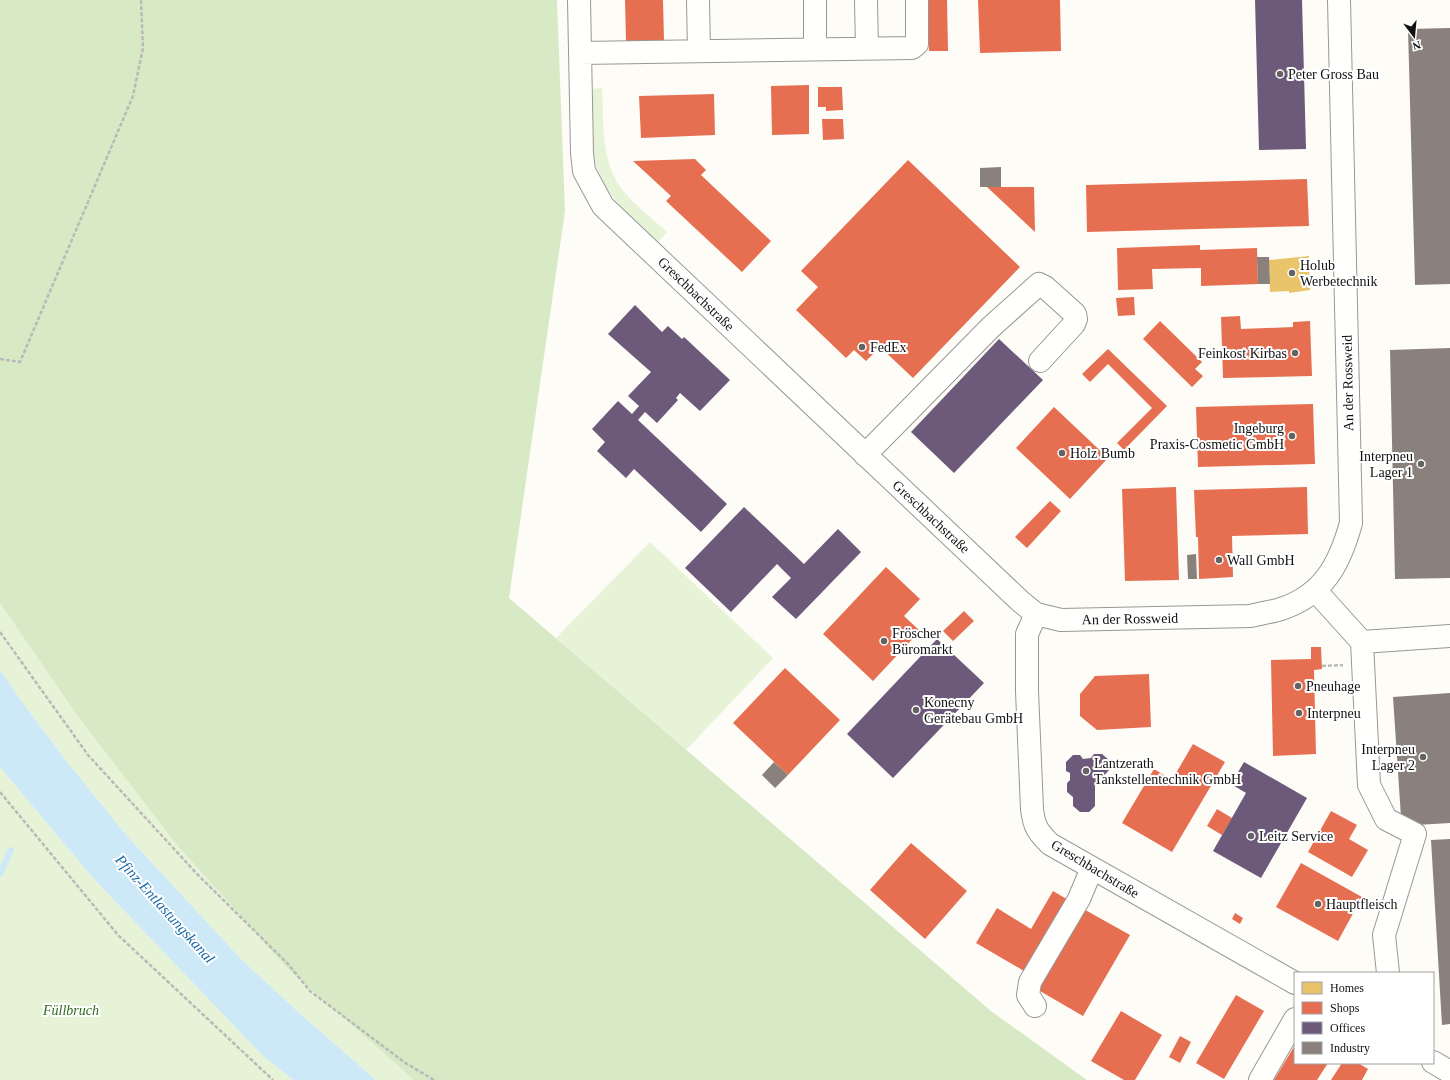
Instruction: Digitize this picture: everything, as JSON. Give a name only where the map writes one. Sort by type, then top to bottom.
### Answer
[{"type":"street","name":"Greschbachstraße","points":[[579,0],[581,138],[584,171],[603,206],[865,455],[1036,614],[1026,634],[1027,691],[1034,822],[1039,833],[1050,844],[1294,983]]},
{"type":"street","points":[[698,0],[699,50]]},
{"type":"street","points":[[815,0],[815,49]]},
{"type":"street","points":[[866,0],[867,48]]},
{"type":"street","points":[[580,53],[699,50],[912,48],[917,44],[917,0]]},
{"type":"street","name":"An der Rossweid","points":[[1036,614],[1061,620],[1252,616],[1282,609],[1310,595],[1328,576],[1344,550],[1351,523],[1339,0]]},
{"type":"street","points":[[865,455],[991,327],[1039,284],[1045,287],[1075,314],[1076,319],[1074,324],[1040,361]]},
{"type":"street","points":[[1315,590],[1362,642],[1370,785],[1386,819],[1415,834],[1384,935],[1388,972]]},
{"type":"street","points":[[1362,642],[1450,636]]},
{"type":"street","points":[[1035,1006],[1028,995],[1030,982],[1079,899],[1092,868]]},
{"type":"street","points":[[1260,1080],[1294,1021]]},
{"type":"street","points":[[1434,1063],[1450,1072]]},
{"type":"path","points":[[0,360],[20,362],[132,96],[143,48],[141,0]]},
{"type":"path","points":[[0,632],[88,755],[197,874],[288,964],[310,990],[404,1062],[434,1080]]},
{"type":"path","points":[[1322,666],[1330,666]]},
{"type":"path","points":[[0,792],[118,935],[273,1080]]},
{"type":"green space","points":[[0,0],[557,0],[565,211],[509,598],[991,1011],[1087,1080],[414,1080],[287,968],[176,844],[76,714],[0,603]]},
{"type":"green space","points":[[602,88],[605,142],[611,168],[616,180],[624,192],[667,232],[658,242],[627,213],[609,191],[602,180],[597,167],[591,137],[589,89]]},
{"type":"green space","points":[[650,542],[773,658],[686,750],[556,638]]},
{"type":"green space","points":[[0,603],[76,714],[176,844],[287,968],[414,1080],[376,1080],[296,1010],[242,960],[128,837],[68,763],[0,670]]},
{"type":"green space","name":"Füllbruch","points":[[0,767],[92,877],[262,1055],[293,1080],[0,1080]]},
{"type":"water","name":"Pfinz-Entlastungskanal","points":[[0,670],[68,763],[128,837],[242,960],[296,1010],[376,1080],[293,1080],[262,1055],[92,877],[0,767]]},
{"type":"building: Homes","points":[[1309,256],[1310,290],[1289,293],[1289,291],[1270,292],[1269,260]]},
{"type":"building: Shops","points":[[625,0],[663,0],[664,40],[626,41]]},
{"type":"building: Shops","points":[[928,0],[947,0],[948,51],[929,51]]},
{"type":"building: Shops","points":[[978,0],[1060,0],[1061,51],[980,53]]},
{"type":"building: Shops","points":[[809,85],[809,134],[772,135],[771,86]]},
{"type":"building: Shops","points":[[818,87],[842,87],[843,110],[826,111],[826,107],[818,107]]},
{"type":"building: Shops","points":[[714,94],[715,135],[641,138],[639,96]]},
{"type":"building: Shops","points":[[822,119],[843,119],[844,139],[823,140]]},
{"type":"building: Shops","points":[[695,159],[706,170],[701,175],[771,241],[742,272],[666,201],[671,196],[633,161]]},
{"type":"building: Shops","points":[[908,160],[1020,267],[913,378],[880,347],[866,361],[854,350],[846,358],[796,310],[818,287],[801,271]]},
{"type":"building: Shops","points":[[1307,179],[1309,226],[1087,232],[1086,185]]},
{"type":"building: Shops","points":[[987,187],[1034,187],[1035,232]]},
{"type":"building: Shops","points":[[1200,245],[1200,250],[1257,248],[1258,284],[1201,286],[1201,268],[1152,269],[1153,289],[1118,290],[1117,248]]},
{"type":"building: Shops","points":[[1134,297],[1135,315],[1118,316],[1116,298]]},
{"type":"building: Shops","points":[[1240,316],[1241,329],[1293,327],[1293,322],[1310,321],[1312,376],[1223,378],[1221,317]]},
{"type":"building: Shops","points":[[1160,321],[1202,362],[1195,369],[1203,376],[1192,387],[1143,339]]},
{"type":"building: Shops","points":[[1108,349],[1167,406],[1124,450],[1117,443],[1152,408],[1108,364],[1090,382],[1082,374]]},
{"type":"building: Shops","points":[[1313,404],[1315,464],[1198,467],[1196,407]]},
{"type":"building: Shops","points":[[1054,407],[1108,458],[1070,499],[1016,448]]},
{"type":"building: Shops","points":[[1176,487],[1179,580],[1125,581],[1122,489]]},
{"type":"building: Shops","points":[[1307,487],[1308,534],[1232,536],[1233,577],[1199,579],[1198,537],[1196,537],[1194,490]]},
{"type":"building: Shops","points":[[1050,501],[1061,511],[1027,548],[1015,537]]},
{"type":"building: Shops","points":[[886,567],[920,599],[904,616],[920,631],[873,681],[823,634]]},
{"type":"building: Shops","points":[[964,611],[974,621],[953,641],[943,631]]},
{"type":"building: Shops","points":[[1311,647],[1321,647],[1322,669],[1314,670],[1316,754],[1273,756],[1271,660],[1311,659]]},
{"type":"building: Shops","points":[[785,668],[840,720],[788,775],[733,723]]},
{"type":"building: Shops","points":[[1149,674],[1151,727],[1097,730],[1080,716],[1080,694],[1095,676]]},
{"type":"building: Shops","points":[[1193,744],[1225,762],[1172,852],[1122,823],[1154,769],[1172,780]]},
{"type":"building: Shops","points":[[1217,809],[1232,818],[1222,835],[1207,826]]},
{"type":"building: Shops","points":[[1331,811],[1357,825],[1349,839],[1368,850],[1352,877],[1308,852]]},
{"type":"building: Shops","points":[[911,843],[967,891],[925,939],[870,890]]},
{"type":"building: Shops","points":[[1301,863],[1362,897],[1338,941],[1276,907]]},
{"type":"building: Shops","points":[[1053,891],[1070,901],[1048,938],[1044,936],[1024,971],[976,943],[997,908],[1031,929]]},
{"type":"building: Shops","points":[[1080,907],[1130,935],[1083,1016],[1033,987]]},
{"type":"building: Shops","points":[[1235,913],[1243,918],[1240,924],[1232,919]]},
{"type":"building: Shops","points":[[1236,995],[1264,1011],[1224,1079],[1196,1063]]},
{"type":"building: Shops","points":[[1121,1011],[1162,1035],[1135,1080],[1124,1080],[1091,1061]]},
{"type":"building: Shops","points":[[1180,1036],[1191,1042],[1180,1063],[1169,1057]]},
{"type":"building: Shops","points":[[1294,1047],[1294,1064],[1327,1064],[1317,1080],[1274,1080]]},
{"type":"building: Shops","points":[[1341,1064],[1360,1064],[1368,1069],[1362,1080],[1331,1080]]},
{"type":"building: Offices","name":"Peter Gross Bau","points":[[1255,0],[1302,0],[1306,149],[1259,150]]},
{"type":"building: Offices","points":[[635,305],[662,332],[668,326],[682,339],[684,337],[730,380],[700,411],[680,393],[676,398],[678,400],[657,423],[645,412],[638,420],[727,504],[701,532],[634,469],[626,478],[597,451],[605,442],[592,429],[618,401],[632,414],[639,406],[628,396],[651,372],[608,334]]},
{"type":"building: Offices","points":[[999,339],[1043,380],[954,473],[911,432]]},
{"type":"building: Offices","points":[[744,507],[804,564],[838,529],[861,552],[796,619],[772,597],[791,578],[777,564],[731,612],[685,568]]},
{"type":"building: Offices","points":[[937,639],[984,683],[893,778],[847,734]]},
{"type":"building: Offices","points":[[1094,754],[1102,754],[1109,760],[1109,770],[1095,786],[1095,806],[1089,812],[1080,812],[1073,806],[1073,797],[1067,792],[1067,783],[1070,780],[1070,773],[1066,771],[1066,762],[1073,755],[1080,755],[1083,759],[1091,758]]},
{"type":"building: Offices","points":[[1244,762],[1307,798],[1261,878],[1213,851],[1246,793],[1231,784]]},
{"type":"building: Industry","points":[[1450,28],[1450,284],[1415,285],[1408,29]]},
{"type":"building: Industry","points":[[1001,167],[1001,187],[980,187],[980,168]]},
{"type":"building: Industry","points":[[1257,257],[1269,257],[1270,284],[1258,284]]},
{"type":"building: Industry","name":"Interpneu Lager 1","points":[[1450,348],[1450,578],[1395,579],[1390,350]]},
{"type":"building: Industry","points":[[1196,554],[1197,579],[1188,579],[1187,555]]},
{"type":"building: Industry","name":"Interpneu Lager 2","points":[[1450,693],[1450,823],[1416,825],[1401,817],[1393,697]]},
{"type":"building: Industry","points":[[774,762],[788,775],[775,788],[762,775]]},
{"type":"building: Industry","points":[[1450,839],[1450,1024],[1442,1025],[1431,840]]},
{"type":"waterway","points":[[0,874],[11,850]]},
{"type":"place","name":"Peter Gross Bau","points":[[1280,74]]},
{"type":"place","name":"Holub Werbetechnik","points":[[1292,273]]},
{"type":"place","name":"FedEx","points":[[862,347]]},
{"type":"place","name":"Feinkost Kirbas","points":[[1295,353]]},
{"type":"place","name":"Ingeburg Praxis-Cosmetic GmbH","points":[[1292,436]]},
{"type":"place","name":"Holz Bumb","points":[[1062,453]]},
{"type":"place","name":"Interpneu Lager 1","points":[[1421,464]]},
{"type":"place","name":"Wall GmbH","points":[[1219,560]]},
{"type":"place","name":"Fröscher Büromarkt","points":[[884,641]]},
{"type":"place","name":"Pneuhage","points":[[1298,686]]},
{"type":"place","name":"Konecny Gerätebau GmbH","points":[[916,710]]},
{"type":"place","name":"Interpneu","points":[[1299,713]]},
{"type":"place","name":"Interpneu Lager 2","points":[[1423,757]]},
{"type":"place","name":"Lantzerath Tankstellentechnik GmbH","points":[[1086,771]]},
{"type":"place","name":"Leitz Service","points":[[1251,836]]},
{"type":"place","name":"Hauptfleisch","points":[[1318,904]]}]
